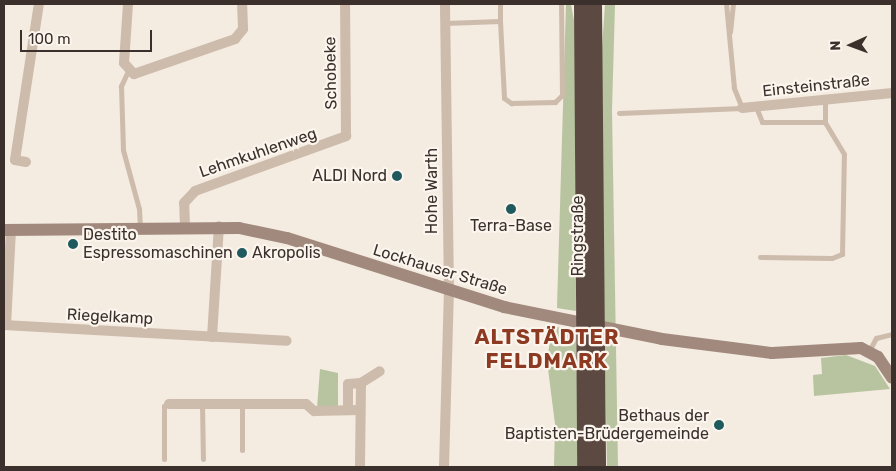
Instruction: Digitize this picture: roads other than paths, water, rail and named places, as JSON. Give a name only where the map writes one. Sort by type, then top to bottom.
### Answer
[{"type":"highway","name":"Ringstraße","points":[[581,4],[584,467]]},
{"type":"highway","name":"Ringstraße","points":[[594,4],[598,467]]},
{"type":"street","points":[[26,162],[14,160],[39,4]]},
{"type":"street","points":[[128,4],[124,63],[128,71],[140,73],[235,39],[243,29],[242,4]]},
{"type":"street","name":"Schobeke","points":[[341,140],[347,131],[345,4]]},
{"type":"street","name":"Hohe Warth","points":[[444,467],[449,292],[445,4]]},
{"type":"street","name":"Einsteinstraße","points":[[742,108],[892,93]]},
{"type":"street","name":"Lehmkuhlenweg","points":[[185,227],[184,203],[195,191],[341,140]]},
{"type":"street","points":[[212,337],[218,226]]},
{"type":"street","name":"Lockhauser Straße","points":[[8,230],[218,226],[287,238],[449,292],[610,328],[757,352],[853,347],[868,351]]},
{"type":"street","name":"Riegelkamp","points":[[8,230],[5,325],[287,341]]},
{"type":"street","points":[[868,351],[892,378]]},
{"type":"street","points":[[348,410],[348,384],[361,383],[380,371]]},
{"type":"street","points":[[360,467],[361,383]]},
{"type":"street","points":[[169,404],[306,404],[314,411],[360,410]]},
{"type":"lane","points":[[500,4],[504,98],[511,103],[556,102],[562,94],[561,4]]},
{"type":"lane","points":[[619,113],[742,108],[734,88],[726,4]]},
{"type":"lane","points":[[729,35],[734,4]]},
{"type":"lane","points":[[445,23],[500,21]]},
{"type":"lane","points":[[128,71],[121,86],[123,150],[139,209],[140,228]]},
{"type":"lane","points":[[760,257],[832,258],[842,254],[844,154],[825,122],[825,101]]},
{"type":"lane","points":[[756,107],[762,122],[825,122]]},
{"type":"lane","points":[[868,351],[876,338],[892,334]]},
{"type":"lane","points":[[164,459],[164,406],[169,404]]},
{"type":"lane","points":[[202,404],[203,458]]},
{"type":"lane","points":[[242,404],[242,450]]},
{"type":"place","name":"ALDI Nord","points":[[397,176]]},
{"type":"place","name":"Terra-Base","points":[[511,209]]},
{"type":"place","name":"Destito Espressomaschinen","points":[[73,244]]},
{"type":"place","name":"Akropolis","points":[[242,253]]},
{"type":"place","name":"Bethaus der Baptisten-Brüdergemeinde","points":[[719,425]]},
{"type":"district","name":"ALTSTÄDTER FELDMARK","points":[[547,349]]}]
